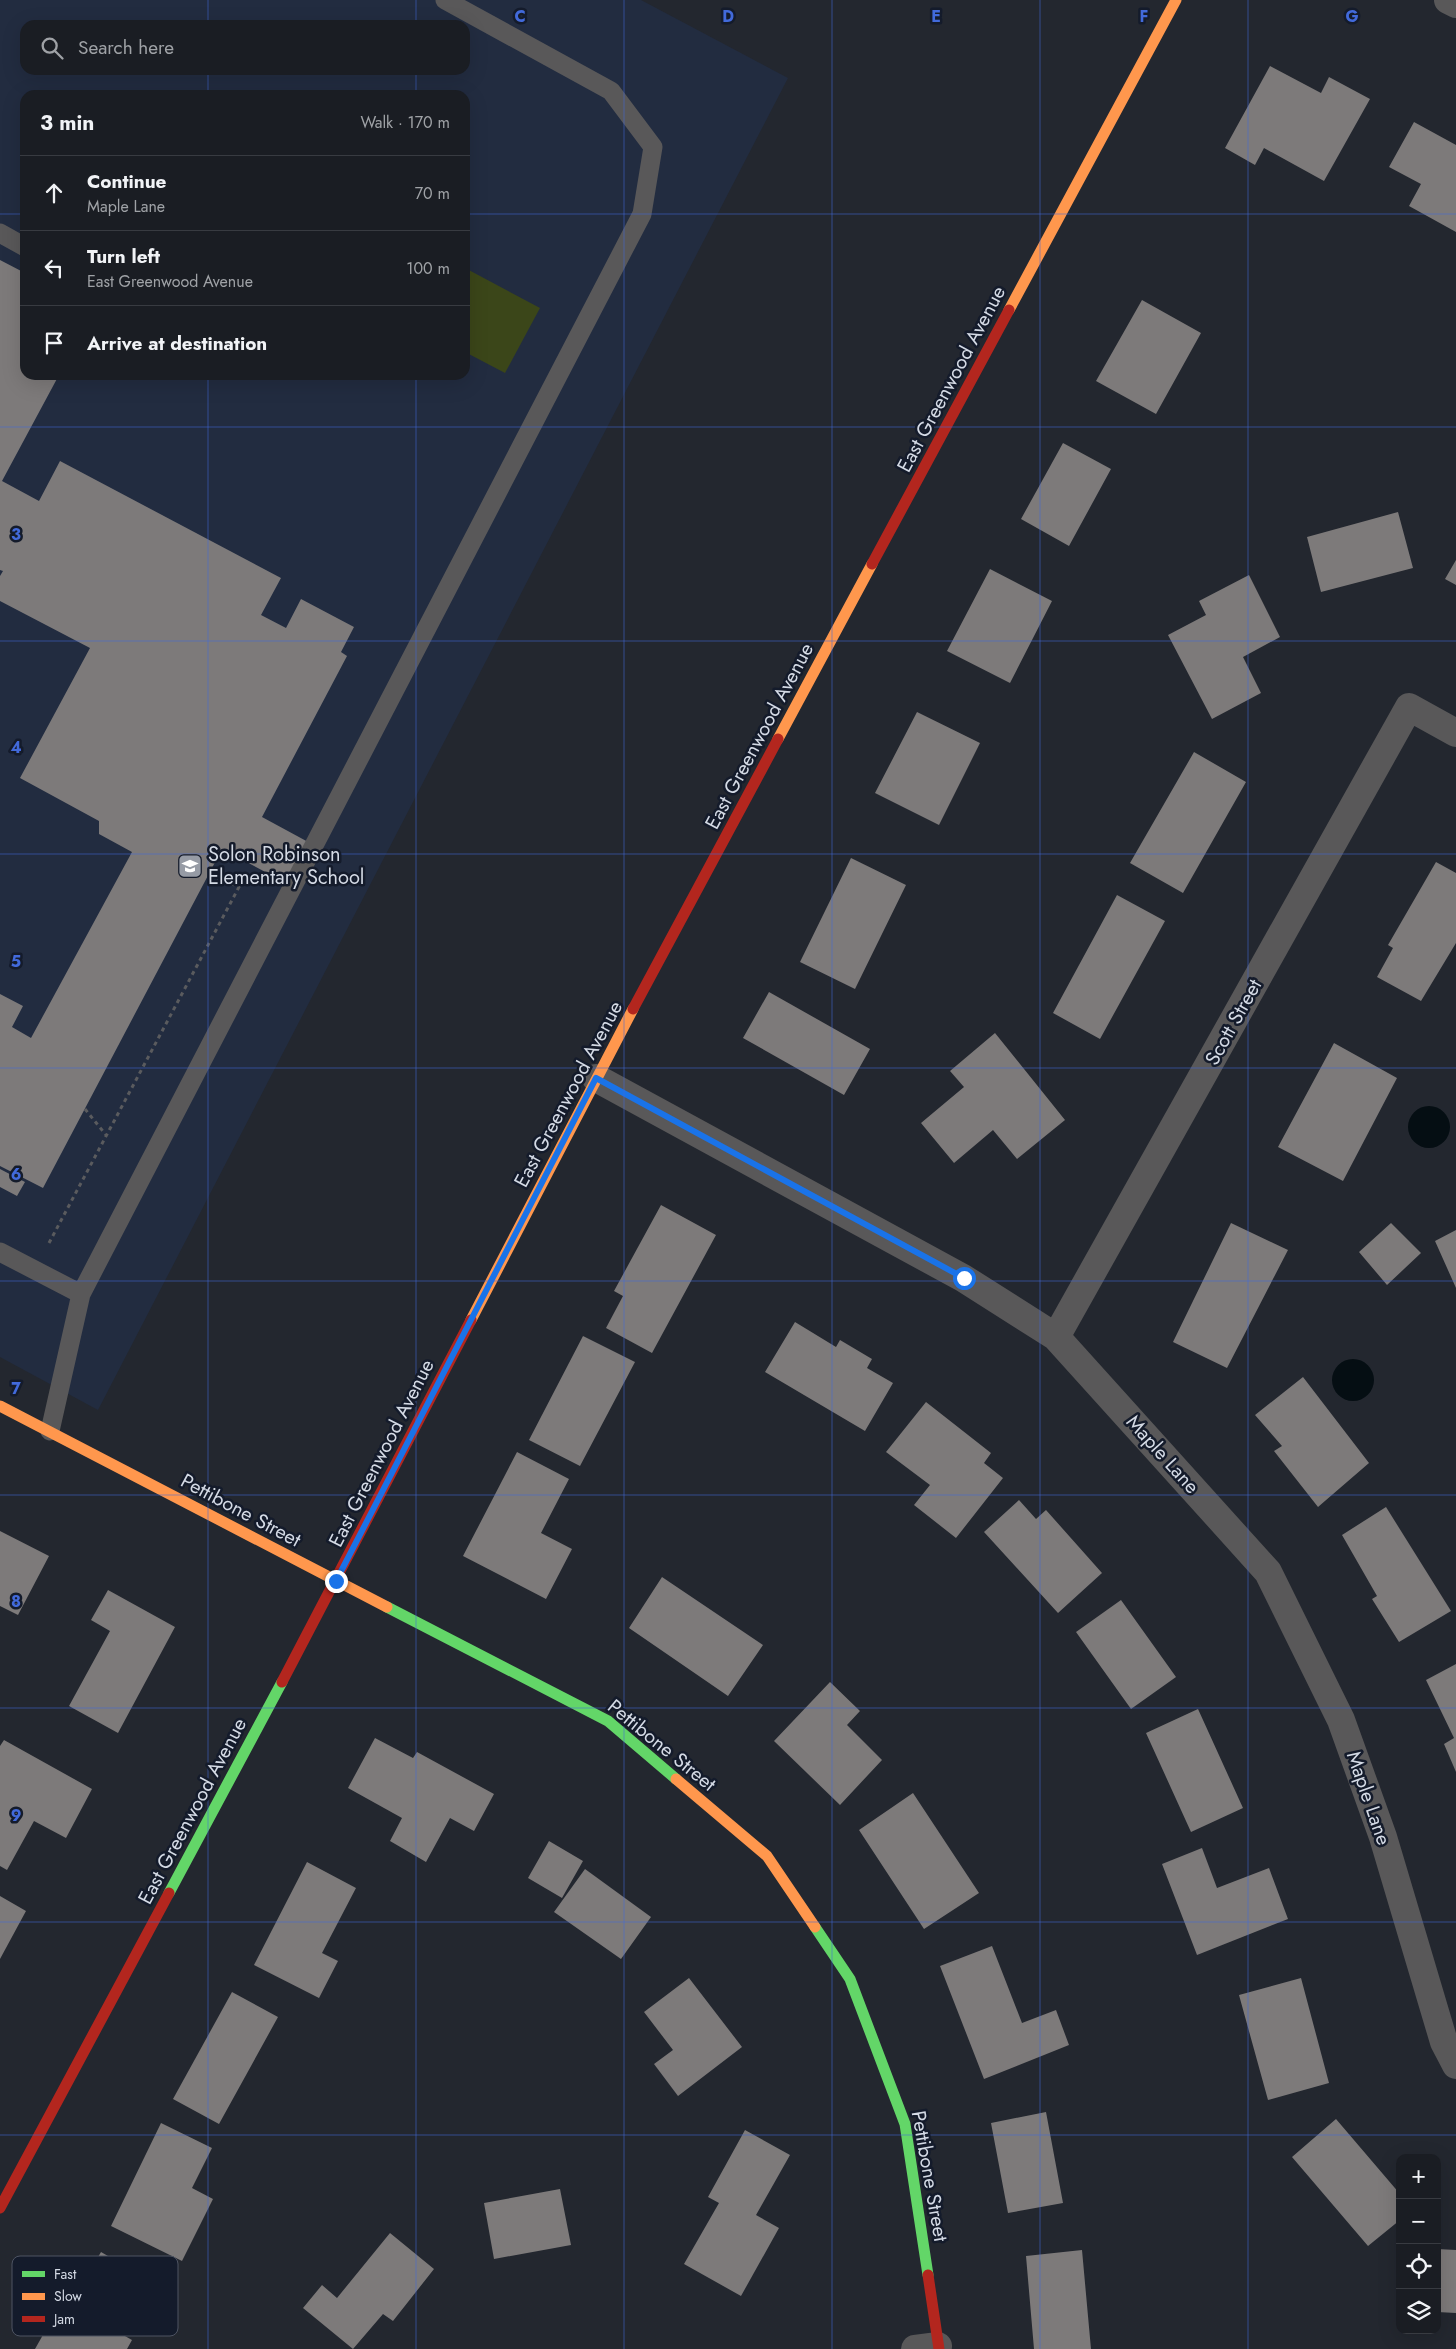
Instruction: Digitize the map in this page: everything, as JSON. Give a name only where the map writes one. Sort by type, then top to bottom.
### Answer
[{"type":"street","name":"East Greenwood Avenue","points":[[0,2208],[336,1581],[596,1078],[1176,0]]},
{"type":"street","points":[[1448,0],[1456,4]]},
{"type":"street","name":"Scott Street","points":[[1056,1337],[1409,707],[1456,733]]},
{"type":"street","name":"Maple Lane","points":[[596,1078],[964,1278],[1056,1337],[1268,1572],[1341,1720],[1383,1837],[1444,2042],[1456,2065]]},
{"type":"street","name":"Pettibone Street","points":[[0,1406],[608,1721],[767,1856],[850,1979],[905,2124],[931,2348]]},
{"type":"lane","points":[[50,1431],[81,1294],[642,214],[653,148],[611,91],[445,0]]},
{"type":"lane","points":[[0,233],[20,244]]},
{"type":"lane","points":[[0,1252],[81,1294]]},
{"type":"path","points":[[34,1270],[239,887],[208,874]]},
{"type":"path","points":[[85,1109],[106,1135]]},
{"type":"shaded area","name":"Solon Robinson Elementary School","points":[[0,0],[641,0],[788,78],[98,1410],[0,1357]]},
{"type":"shaded area","points":[[1433,1106],[1441,1109],[1447,1115],[1450,1127],[1447,1139],[1441,1145],[1425,1148],[1417,1145],[1411,1139],[1408,1123],[1411,1115],[1417,1109]]},
{"type":"shaded area","points":[[1357,1359],[1365,1362],[1371,1368],[1374,1380],[1371,1392],[1365,1398],[1349,1401],[1341,1398],[1335,1392],[1332,1376],[1335,1368],[1341,1362]]},
{"type":"green space","points":[[470,271],[540,308],[505,373],[470,355]]},
{"type":"building","points":[[1270,66],[1321,93],[1329,77],[1370,99],[1324,181],[1264,148],[1255,165],[1225,148]]},
{"type":"building","points":[[1414,122],[1456,145],[1456,232],[1409,206],[1421,184],[1389,167]]},
{"type":"building","name":"Solon Robinson Elementary School","points":[[0,260],[20,270],[20,380],[56,380],[2,481],[39,501],[60,461],[281,578],[261,615],[286,628],[301,599],[354,627],[341,652],[347,656],[262,817],[310,843],[288,884],[222,849],[43,1188],[0,1166],[0,994],[23,1006],[12,1027],[31,1038],[132,852],[99,834],[99,821],[20,778],[90,648],[0,601],[0,576],[3,571],[0,570]]},
{"type":"building","points":[[1142,300],[1201,333],[1156,414],[1096,381]]},
{"type":"building","points":[[1063,443],[1111,469],[1069,546],[1021,519]]},
{"type":"building","points":[[1398,512],[1413,568],[1321,592],[1307,537]]},
{"type":"building","points":[[1456,560],[1456,585],[1445,579]]},
{"type":"building","points":[[990,569],[1052,601],[1010,683],[947,651]]},
{"type":"building","points":[[1249,575],[1280,637],[1243,657],[1261,693],[1212,719],[1168,635],[1206,615],[1199,601]]},
{"type":"building","points":[[917,712],[980,743],[939,825],[875,793]]},
{"type":"building","points":[[1194,752],[1246,782],[1183,893],[1130,863]]},
{"type":"building","points":[[851,858],[906,885],[855,989],[800,962]]},
{"type":"building","points":[[1436,862],[1456,873],[1456,943],[1421,1001],[1377,977],[1393,948],[1388,945]]},
{"type":"building","points":[[1117,895],[1165,921],[1100,1039],[1053,1013]]},
{"type":"building","points":[[769,992],[870,1049],[844,1095],[743,1038]]},
{"type":"building","points":[[995,1033],[1065,1120],[1017,1159],[993,1130],[954,1163],[921,1123],[964,1087],[950,1071]]},
{"type":"building","points":[[1334,1043],[1397,1078],[1343,1181],[1278,1147]]},
{"type":"building","points":[[0,1169],[25,1182],[17,1196],[0,1187]]},
{"type":"building","points":[[661,1205],[716,1235],[652,1353],[606,1328],[623,1296],[614,1291]]},
{"type":"building","points":[[1231,1223],[1288,1250],[1227,1368],[1173,1342]]},
{"type":"building","points":[[1391,1223],[1421,1253],[1387,1285],[1359,1252]]},
{"type":"building","points":[[1456,1230],[1456,1288],[1435,1241]]},
{"type":"building","points":[[795,1322],[836,1347],[840,1340],[872,1359],[867,1368],[893,1383],[865,1431],[765,1372]]},
{"type":"building","points":[[583,1336],[635,1362],[580,1466],[529,1440]]},
{"type":"building","points":[[1303,1377],[1369,1463],[1318,1507],[1274,1451],[1282,1446],[1255,1415]]},
{"type":"building","points":[[926,1402],[991,1453],[984,1463],[1003,1478],[956,1538],[914,1505],[930,1485],[886,1452]]},
{"type":"building","points":[[517,1452],[569,1479],[541,1533],[572,1549],[546,1599],[463,1556]]},
{"type":"building","points":[[1019,1500],[1036,1519],[1046,1510],[1102,1573],[1058,1613],[984,1532]]},
{"type":"building","points":[[1386,1507],[1451,1611],[1399,1642],[1372,1599],[1377,1596],[1342,1535]]},
{"type":"building","points":[[0,1531],[49,1556],[18,1615],[0,1606]]},
{"type":"building","points":[[662,1577],[763,1645],[728,1696],[629,1628]]},
{"type":"building","points":[[108,1590],[175,1627],[118,1733],[69,1706],[110,1631],[91,1620]]},
{"type":"building","points":[[1121,1600],[1176,1677],[1131,1709],[1076,1632]]},
{"type":"building","points":[[1456,1664],[1456,1772],[1444,1744],[1454,1738],[1426,1680]]},
{"type":"building","points":[[830,1682],[860,1711],[847,1725],[882,1760],[840,1805],[774,1741]]},
{"type":"building","points":[[1198,1709],[1243,1808],[1191,1832],[1146,1733]]},
{"type":"building","points":[[375,1738],[413,1758],[417,1752],[494,1794],[474,1831],[450,1818],[426,1862],[390,1841],[402,1818],[348,1788]]},
{"type":"building","points":[[4,1740],[92,1789],[66,1838],[34,1821],[7,1870],[0,1866],[0,1746]]},
{"type":"building","points":[[913,1793],[979,1893],[924,1929],[859,1830]]},
{"type":"building","points":[[549,1841],[583,1861],[562,1898],[528,1878]]},
{"type":"building","points":[[1202,1848],[1217,1888],[1269,1868],[1288,1919],[1197,1955],[1162,1864]]},
{"type":"building","points":[[307,1862],[356,1888],[322,1953],[338,1961],[319,1998],[254,1965]]},
{"type":"building","points":[[585,1869],[651,1917],[621,1959],[554,1912]]},
{"type":"building","points":[[0,1896],[26,1911],[0,1959]]},
{"type":"building","points":[[992,1946],[1022,2023],[1056,2010],[1069,2045],[984,2079],[940,1966]]},
{"type":"building","points":[[689,1978],[742,2047],[678,2096],[654,2064],[673,2050],[644,2012]]},
{"type":"building","points":[[1301,1978],[1329,2083],[1268,2100],[1239,1995]]},
{"type":"building","points":[[232,1992],[278,2017],[219,2124],[173,2099]]},
{"type":"building","points":[[1046,2112],[1063,2203],[1008,2213],[991,2123]]},
{"type":"building","points":[[1336,2119],[1396,2189],[1396,2223],[1368,2246],[1292,2157]]},
{"type":"building","points":[[161,2123],[212,2148],[192,2188],[213,2199],[182,2261],[178,2259],[178,2256],[172,2256],[111,2226]]},
{"type":"building","points":[[745,2130],[790,2155],[756,2215],[779,2228],[741,2296],[684,2264],[719,2203],[708,2197]]},
{"type":"building","points":[[560,2189],[571,2245],[494,2259],[484,2203]]},
{"type":"building","points":[[390,2233],[434,2269],[393,2321],[383,2314],[353,2349],[303,2308],[322,2285],[337,2298]]},
{"type":"building","points":[[1441,2249],[1456,2250],[1456,2313],[1441,2312]]},
{"type":"building","points":[[1082,2250],[1091,2349],[1034,2349],[1026,2256]]},
{"type":"building","points":[[101,2252],[108,2256],[99,2256]]},
{"type":"building","points":[[42,2336],[125,2336],[132,2340],[127,2349],[35,2349]]},
{"type":"traffic: fast","points":[[387,1607],[608,1721],[676,1779]]},
{"type":"traffic: fast","points":[[169,1893],[282,1682]]},
{"type":"traffic: fast","points":[[815,1927],[850,1979],[905,2124],[928,2275]]},
{"type":"traffic: slow","points":[[1009,310],[1176,0]]},
{"type":"traffic: slow","points":[[778,739],[872,564]]},
{"type":"traffic: slow","points":[[471,1320],[633,1009]]},
{"type":"traffic: slow","points":[[0,1406],[387,1607]]},
{"type":"traffic: slow","points":[[676,1779],[767,1856],[815,1927]]},
{"type":"traffic: jam","points":[[872,564],[1009,310]]},
{"type":"traffic: jam","points":[[633,1009],[778,739]]},
{"type":"traffic: jam","points":[[282,1682],[471,1320]]},
{"type":"traffic: jam","points":[[0,2208],[169,1893]]},
{"type":"traffic: jam","points":[[928,2275],[939,2349]]},
{"type":"place","name":"Solon Robinson Elementary School","points":[[190,866]]},
{"type":"route","points":[[336,1581],[596,1078],[964,1278]]}]
